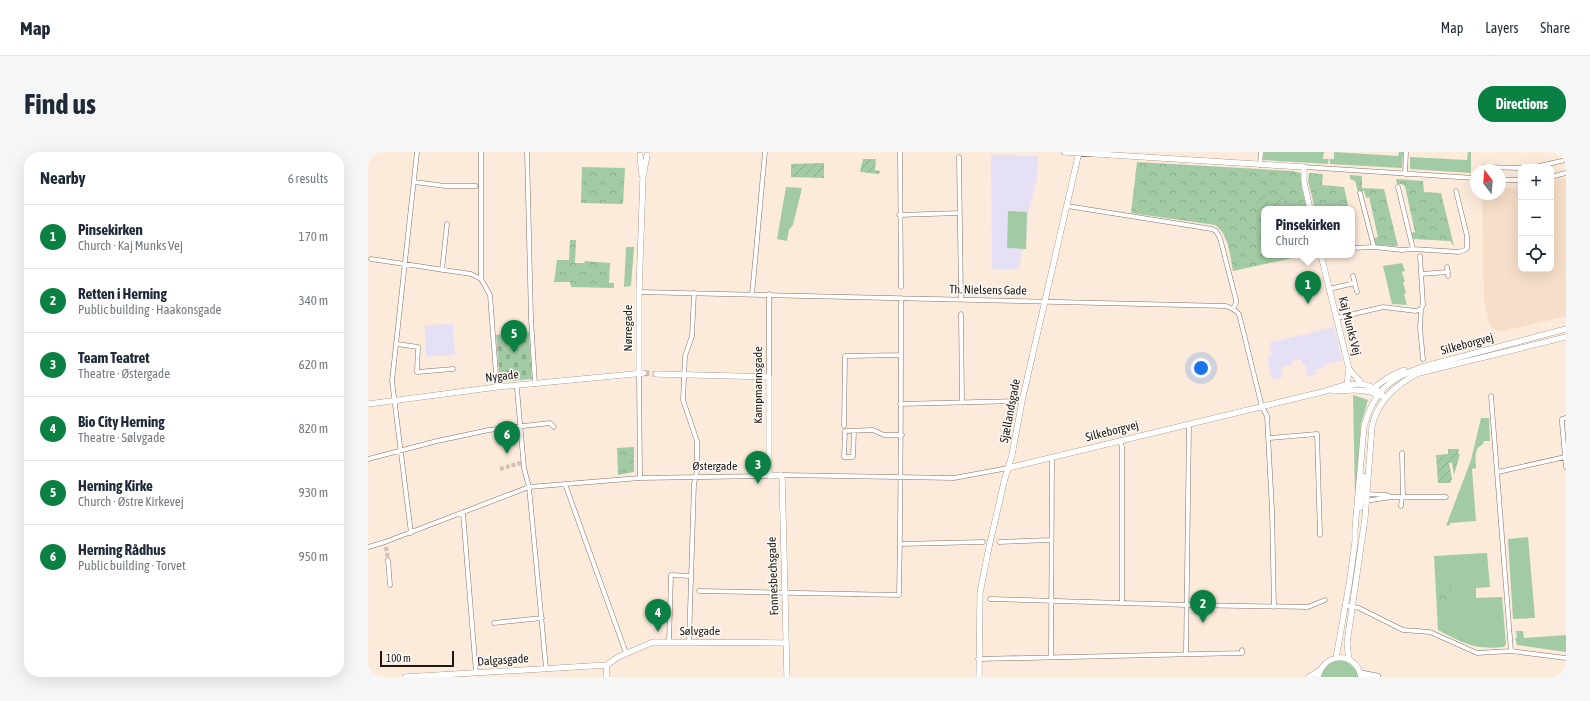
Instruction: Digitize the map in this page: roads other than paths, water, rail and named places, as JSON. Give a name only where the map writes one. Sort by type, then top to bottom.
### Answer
[{"type":"highway","points":[[1361,676],[1377,677]]},
{"type":"street","points":[[411,533],[405,496],[392,381],[417,152]]},
{"type":"street","points":[[481,152],[481,278],[490,295],[498,387]]},
{"type":"street","points":[[527,152],[531,319],[535,384]]},
{"type":"street","points":[[752,295],[765,152]]},
{"type":"street","points":[[900,152],[899,215],[901,287]]},
{"type":"street","points":[[1064,152],[1470,178]]},
{"type":"street","name":"Sjællandsgade","points":[[979,677],[978,659],[980,593],[989,546],[1079,152]]},
{"type":"street","points":[[1260,165],[1261,152]]},
{"type":"street","points":[[1405,174],[1406,152]]},
{"type":"street","points":[[639,153],[649,154]]},
{"type":"street","name":"Nørregade","points":[[639,153],[643,177],[639,292],[642,373],[640,478]]},
{"type":"street","name":"Nørregade","points":[[643,177],[649,154]]},
{"type":"street","points":[[958,157],[961,300]]},
{"type":"street","points":[[1548,164],[1566,160]]},
{"type":"street","points":[[1304,167],[1304,182],[1309,206]]},
{"type":"street","points":[[1506,167],[1518,168]]},
{"type":"street","points":[[1554,176],[1566,173]]},
{"type":"street","points":[[1506,180],[1518,180]]},
{"type":"street","points":[[414,182],[445,186],[476,186]]},
{"type":"street","points":[[1398,187],[1413,249]]},
{"type":"street","points":[[1355,248],[1374,247],[1402,250],[1413,249],[1459,252],[1465,250],[1468,248],[1467,236],[1456,190]]},
{"type":"street","points":[[1360,193],[1374,247]]},
{"type":"street","points":[[1066,206],[1212,230],[1216,231],[1220,238],[1236,303],[1233,309],[1238,314],[1262,406],[1267,416],[1274,607]]},
{"type":"street","points":[[899,215],[959,213]]},
{"type":"street","points":[[442,270],[447,224]]},
{"type":"street","points":[[1420,256],[1423,305],[1421,309],[1420,328],[1422,359]]},
{"type":"street","name":"Kaj Munks Vej","points":[[1322,258],[1349,369],[1347,385]]},
{"type":"street","points":[[371,259],[471,274],[481,278]]},
{"type":"street","points":[[1421,274],[1448,272]]},
{"type":"street","name":"Kaj Munks Vej","points":[[1353,276],[1357,292]]},
{"type":"street","name":"Kaj Munks Vej","points":[[1329,289],[1355,283]]},
{"type":"street","name":"Th. Nielsens Gade","points":[[639,292],[1226,306],[1233,309]]},
{"type":"street","points":[[689,642],[694,484],[696,477],[698,442],[683,400],[685,356],[692,336],[694,293]]},
{"type":"street","name":"Kampmannsgade","points":[[768,476],[769,294]]},
{"type":"street","points":[[699,591],[899,595],[902,435],[900,404],[901,298]]},
{"type":"street","points":[[1337,318],[1383,307],[1416,311],[1421,309]]},
{"type":"street","points":[[962,314],[962,402]]},
{"type":"street","name":"Silkeborgvej","points":[[1355,544],[1363,434],[1367,413],[1378,391],[1389,377],[1408,369],[1422,367],[1566,329]]},
{"type":"street","name":"Silkeborgvej","points":[[1364,494],[1372,426],[1375,415],[1385,398],[1397,386],[1419,373],[1566,337]]},
{"type":"street","points":[[397,344],[418,347],[417,372],[453,369]]},
{"type":"street","points":[[844,426],[845,356],[901,356]]},
{"type":"street","name":"Kaj Munks Vej","points":[[1349,369],[1362,384]]},
{"type":"street","name":"Nygade","points":[[368,404],[498,387],[642,373]]},
{"type":"street","points":[[656,374],[769,377]]},
{"type":"street","name":"Silkeborgvej","points":[[901,478],[957,478],[1008,468],[1347,385],[1362,384],[1378,391],[1385,398]]},
{"type":"street","points":[[518,389],[524,468],[529,487],[546,668]]},
{"type":"street","name":"Silkeborgvej","points":[[1326,391],[1353,389],[1378,391]]},
{"type":"street","points":[[1492,396],[1511,650]]},
{"type":"street","points":[[900,404],[1022,401]]},
{"type":"street","points":[[1566,418],[1562,419],[1566,467]]},
{"type":"street","points":[[368,459],[437,441],[489,430],[550,423],[554,427]]},
{"type":"street","points":[[1186,654],[1189,424]]},
{"type":"street","points":[[854,431],[853,457],[844,457],[845,431],[873,430],[884,435],[902,435]]},
{"type":"street","points":[[1269,438],[1317,434],[1320,535]]},
{"type":"street","name":"Silkeborgvej","points":[[1349,660],[1347,643],[1353,606],[1364,501],[1363,434]]},
{"type":"street","points":[[1120,441],[1122,446],[1122,603]]},
{"type":"street","points":[[1401,506],[1402,453]]},
{"type":"street","points":[[1051,657],[1052,457]]},
{"type":"street","points":[[1498,472],[1565,457]]},
{"type":"street","name":"Østergade","points":[[368,547],[411,533],[529,487],[640,478],[782,475],[901,478]]},
{"type":"street","name":"Fonnesbechsgade","points":[[782,475],[787,677]]},
{"type":"street","points":[[565,484],[626,653]]},
{"type":"street","points":[[1364,494],[1387,495],[1392,497]]},
{"type":"street","points":[[1364,501],[1392,497],[1446,497]]},
{"type":"street","name":"Silkeborgvej","points":[[1336,658],[1355,544],[1364,501]]},
{"type":"street","points":[[463,513],[476,673]]},
{"type":"street","points":[[999,542],[1051,540]]},
{"type":"street","points":[[385,542],[386,547]]},
{"type":"street","points":[[900,544],[983,542]]},
{"type":"street","points":[[388,560],[390,585]]},
{"type":"street","points":[[669,642],[671,575],[691,576]]},
{"type":"street","points":[[990,599],[1187,606],[1274,607],[1308,607],[1325,600]]},
{"type":"street","points":[[1346,605],[1353,606],[1403,630],[1430,632],[1477,652],[1511,650],[1566,658]]},
{"type":"street","points":[[494,623],[542,618]]},
{"type":"street","name":"Sølvgade","points":[[607,665],[626,653],[653,642],[786,643]]},
{"type":"street","points":[[978,659],[1242,653],[1242,650]]},
{"type":"street","points":[[1309,677],[1327,662],[1336,658],[1349,660],[1355,664],[1361,676]]},
{"type":"street","points":[[606,677],[607,665]]},
{"type":"street","name":"Dalgasgade","points":[[400,677],[607,665]]},
{"type":"street","points":[[1318,677],[1320,669]]},
{"type":"tunnel","points":[[644,373],[656,374]]},
{"type":"tunnel","points":[[500,469],[524,462]]},
{"type":"tunnel","points":[[386,547],[388,560]]},
{"type":"place","name":"Pinsekirken","points":[[1308,304]]},
{"type":"place","name":"Herning Kirke","points":[[514,353]]},
{"type":"place","name":"Herning Rådhus","points":[[507,454]]},
{"type":"place","name":"Team Teatret","points":[[758,484]]},
{"type":"place","name":"Retten i Herning","points":[[1203,623]]},
{"type":"place","name":"Bio City Herning","points":[[658,632]]}]
